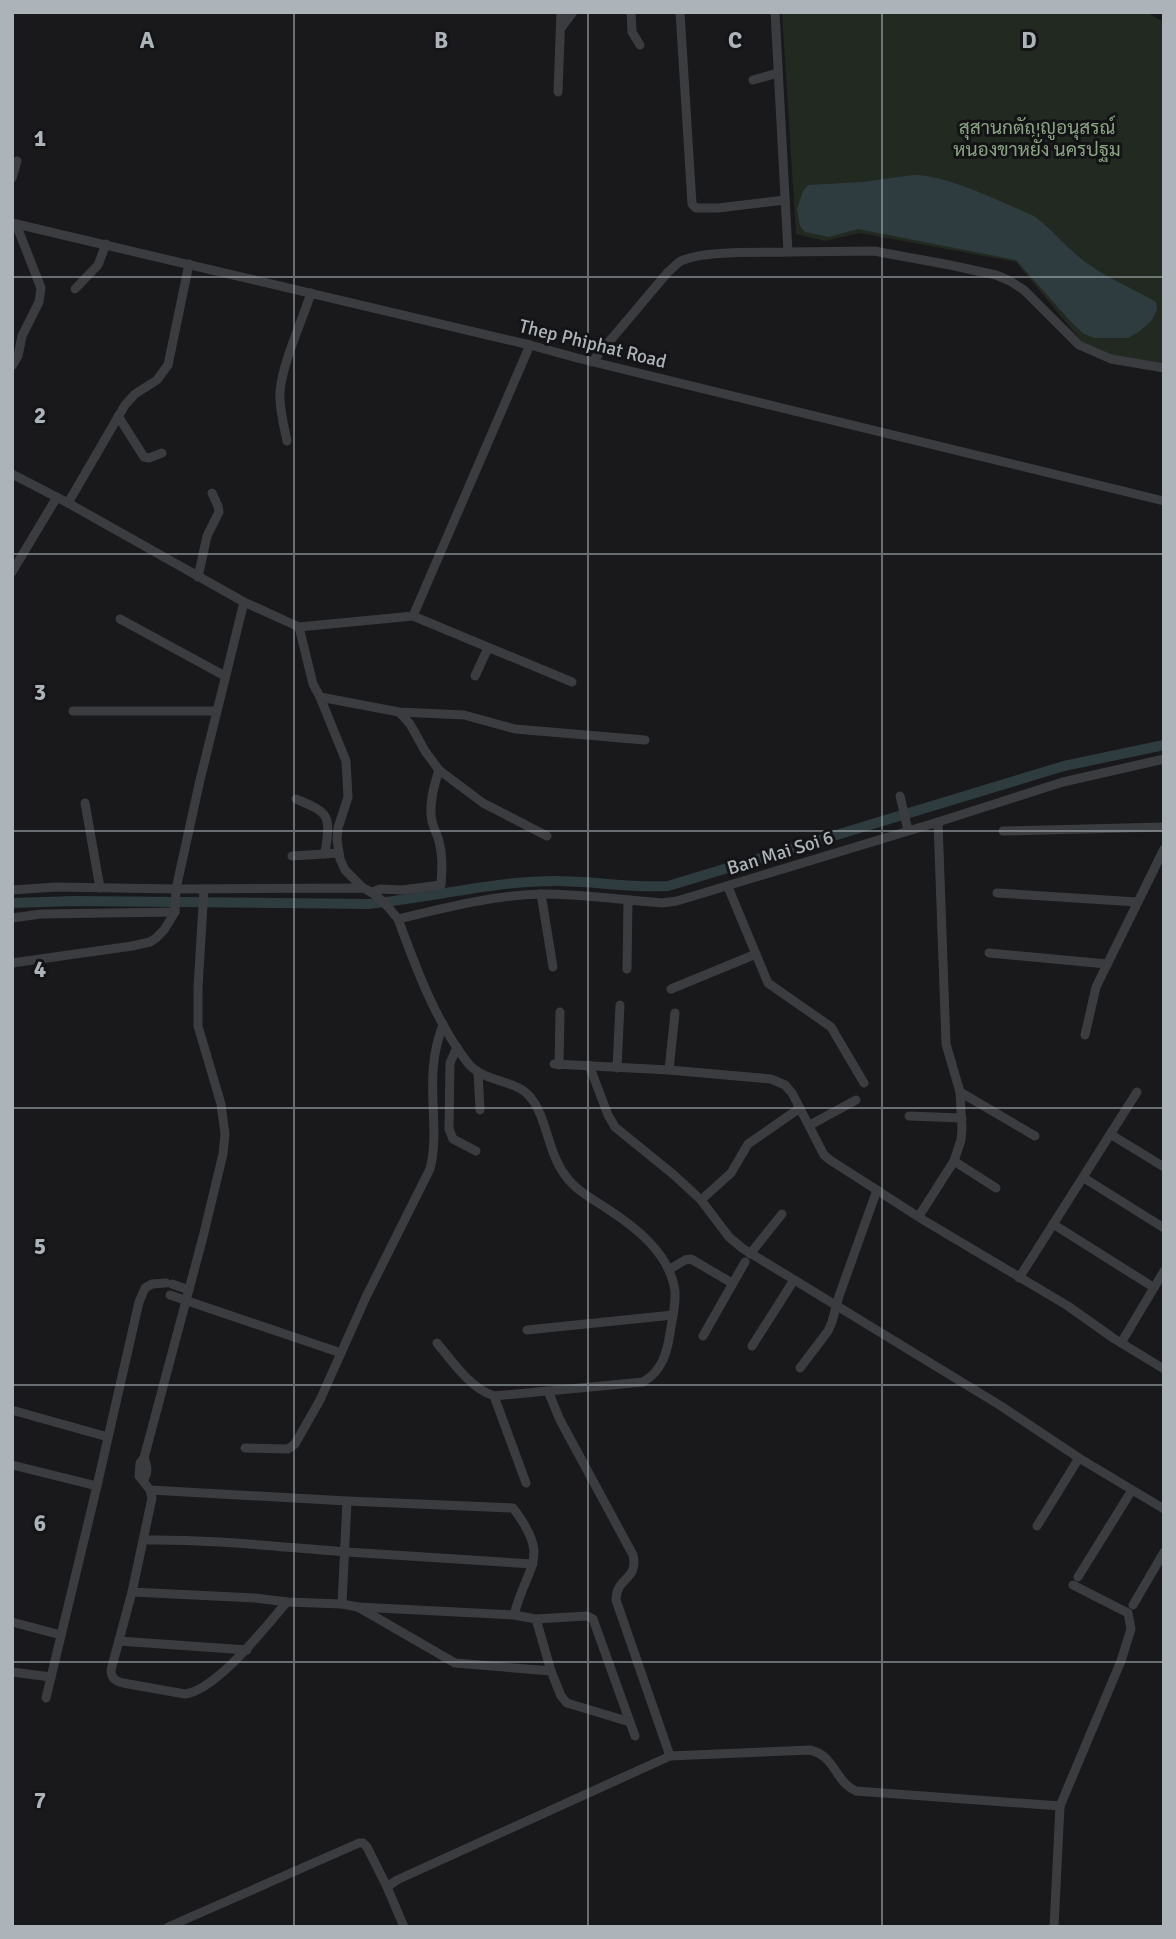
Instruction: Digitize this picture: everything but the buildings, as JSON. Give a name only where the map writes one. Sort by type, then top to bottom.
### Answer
[{"type":"street","points":[[558,92],[561,12]]},
{"type":"street","points":[[560,30],[573,12]]},
{"type":"street","points":[[631,12],[632,32],[640,45]]},
{"type":"street","points":[[680,12],[692,204],[696,208],[718,208],[785,200]]},
{"type":"street","points":[[775,12],[788,252]]},
{"type":"street","points":[[753,80],[778,73]]},
{"type":"street","points":[[12,178],[17,161]]},
{"type":"street","points":[[12,366],[18,356],[22,336],[39,302],[41,288],[14,223]]},
{"type":"street","name":"Thep Phiphat Road","points":[[14,223],[530,345],[1164,501]]},
{"type":"street","points":[[75,289],[98,265],[106,244]]},
{"type":"street","points":[[592,362],[668,272],[681,261],[709,255],[874,251],[996,275],[1024,290],[1079,345],[1111,359],[1164,368]]},
{"type":"street","points":[[68,503],[125,405],[135,394],[157,380],[168,365],[189,264]]},
{"type":"street","points":[[287,441],[281,413],[282,375],[312,293]]},
{"type":"street","points":[[413,616],[530,345]]},
{"type":"street","points":[[118,416],[144,457],[155,457],[162,453]]},
{"type":"street","points":[[12,474],[244,602],[299,627],[413,616],[572,682]]},
{"type":"street","points":[[198,577],[207,536],[219,512],[212,493]]},
{"type":"street","points":[[12,572],[57,497]]},
{"type":"street","points":[[12,963],[132,946],[150,942],[164,930],[176,910],[177,891],[215,712],[244,602]]},
{"type":"street","points":[[120,619],[225,676]]},
{"type":"street","points":[[299,627],[313,684],[342,748],[348,774],[348,797],[337,840],[345,870],[363,888],[376,895],[398,919],[427,991],[467,1063],[478,1073],[520,1089],[530,1097],[564,1174],[580,1191],[610,1210],[649,1241],[670,1269],[675,1292],[668,1346],[662,1363],[650,1378],[635,1383],[494,1396],[486,1394],[472,1383],[438,1343]]},
{"type":"street","points":[[475,676],[488,648]]},
{"type":"street","points":[[320,697],[399,712],[455,713],[515,729],[645,740]]},
{"type":"street","points":[[73,710],[215,712]]},
{"type":"street","points":[[399,712],[410,724],[439,770],[484,803],[547,836]]},
{"type":"street","name":"Ban Mai Soi 6","points":[[398,919],[478,901],[541,894],[677,901],[728,887],[907,826],[938,822],[1063,782],[1164,759]]},
{"type":"street","points":[[376,895],[380,889],[401,890],[441,885],[443,859],[430,813],[432,793],[439,770]]},
{"type":"street","points":[[900,796],[907,826]]},
{"type":"street","points":[[296,799],[320,810],[326,816],[328,832],[325,854]]},
{"type":"street","points":[[85,803],[100,888]]},
{"type":"street","points":[[919,1216],[954,1161],[961,1140],[960,1092],[946,1044],[938,822]]},
{"type":"street","points":[[1003,831],[1164,827]]},
{"type":"street","points":[[1085,1035],[1096,987],[1164,849]]},
{"type":"street","points":[[292,856],[339,853]]},
{"type":"street","points":[[12,890],[56,887],[204,893],[363,888]]},
{"type":"street","points":[[728,887],[768,982],[831,1027],[864,1083]]},
{"type":"street","points":[[204,893],[198,1026],[220,1104],[225,1134],[219,1178],[144,1458],[140,1463],[139,1475],[150,1490],[152,1498],[132,1592],[111,1670],[115,1681],[186,1694],[195,1692],[247,1650],[287,1602]]},
{"type":"street","points":[[998,893],[1137,902]]},
{"type":"street","points":[[541,894],[553,967]]},
{"type":"street","points":[[627,969],[628,900]]},
{"type":"street","points":[[12,918],[41,914],[176,910]]},
{"type":"street","points":[[989,953],[1107,964]]},
{"type":"street","points":[[671,989],[756,954]]},
{"type":"street","points":[[617,1068],[620,1005]]},
{"type":"street","points":[[560,1012],[556,1065],[669,1070],[771,1079],[785,1085],[810,1125],[824,1155],[830,1160],[1019,1279],[1068,1306],[1164,1369]]},
{"type":"street","points":[[669,1070],[675,1013]]},
{"type":"street","points":[[245,1448],[288,1449],[295,1444],[320,1400],[366,1297],[429,1169],[434,1152],[433,1063],[443,1024]]},
{"type":"street","points":[[457,1047],[450,1063],[449,1129],[453,1139],[476,1151]]},
{"type":"street","points":[[589,1065],[615,1127],[701,1200],[747,1258],[794,1280],[1022,1419],[1079,1458],[1162,1505]]},
{"type":"street","points":[[478,1073],[480,1110]]},
{"type":"street","points":[[960,1092],[1035,1136]]},
{"type":"street","points":[[1019,1279],[1137,1092]]},
{"type":"street","points":[[810,1125],[856,1100]]},
{"type":"street","points":[[701,1200],[731,1173],[748,1144],[800,1108]]},
{"type":"street","points":[[909,1116],[962,1118]]},
{"type":"street","points":[[1110,1133],[1164,1167]]},
{"type":"street","points":[[954,1161],[996,1188]]},
{"type":"street","points":[[1084,1178],[1164,1228]]},
{"type":"street","points":[[800,1368],[828,1331],[877,1190]]},
{"type":"street","points":[[703,1336],[747,1258],[782,1214]]},
{"type":"street","points":[[1053,1224],[1153,1287]]},
{"type":"street","points":[[670,1269],[691,1259],[732,1283]]},
{"type":"street","points":[[1121,1343],[1164,1271]]},
{"type":"street","points":[[752,1346],[794,1280]]},
{"type":"street","points":[[46,1698],[138,1302],[145,1287],[152,1284],[189,1290]]},
{"type":"street","points":[[168,1288],[187,1300],[341,1353]]},
{"type":"street","points":[[527,1330],[673,1315]]},
{"type":"street","points":[[548,1391],[560,1420],[633,1555],[634,1569],[616,1591],[616,1600],[670,1756]]},
{"type":"street","points":[[494,1396],[526,1483]]},
{"type":"street","points":[[15,1411],[108,1437]]},
{"type":"street","points":[[1037,1526],[1079,1458]]},
{"type":"street","points":[[12,1465],[97,1486]]},
{"type":"street","points":[[150,1490],[513,1508],[524,1522],[535,1550],[533,1564],[514,1615]]},
{"type":"street","points":[[1054,1927],[1060,1806],[1121,1661],[1131,1629],[1128,1613],[1075,1581],[1132,1490]]},
{"type":"street","points":[[342,1604],[347,1501]]},
{"type":"street","points":[[144,1540],[240,1543],[533,1564]]},
{"type":"street","points":[[1133,1605],[1164,1552]]},
{"type":"street","points":[[132,1592],[514,1615],[536,1619],[587,1616],[593,1619],[635,1736]]},
{"type":"street","points":[[358,1607],[455,1664],[551,1671]]},
{"type":"street","points":[[536,1619],[551,1671],[561,1696],[567,1703],[630,1722]]},
{"type":"street","points":[[12,1622],[61,1635]]},
{"type":"street","points":[[119,1641],[247,1650]]},
{"type":"street","points":[[12,1672],[51,1676]]},
{"type":"street","points":[[387,1887],[397,1880],[670,1756],[810,1750],[819,1752],[830,1761],[845,1784],[856,1791],[1060,1806]]},
{"type":"street","points":[[168,1927],[359,1843],[367,1847],[404,1927]]},
{"type":"green space","name":"สุสานกตัญญูอนุสรณ์ หนองขาหยั่ง นครปฐม","points":[[782,12],[1150,12],[1164,22],[1164,368],[1110,357],[1084,344],[1016,262],[860,233],[825,241],[796,234]]},
{"type":"shaded area","points":[[913,175],[958,184],[1034,216],[1088,264],[1156,302],[1157,310],[1152,320],[1128,338],[1095,338],[1084,334],[1072,323],[1016,260],[858,229],[829,237],[805,232],[800,226],[797,209],[808,185],[863,182]]},
{"type":"waterway","points":[[12,903],[75,901],[368,904],[532,882],[668,886],[1064,766],[1164,745]]}]
